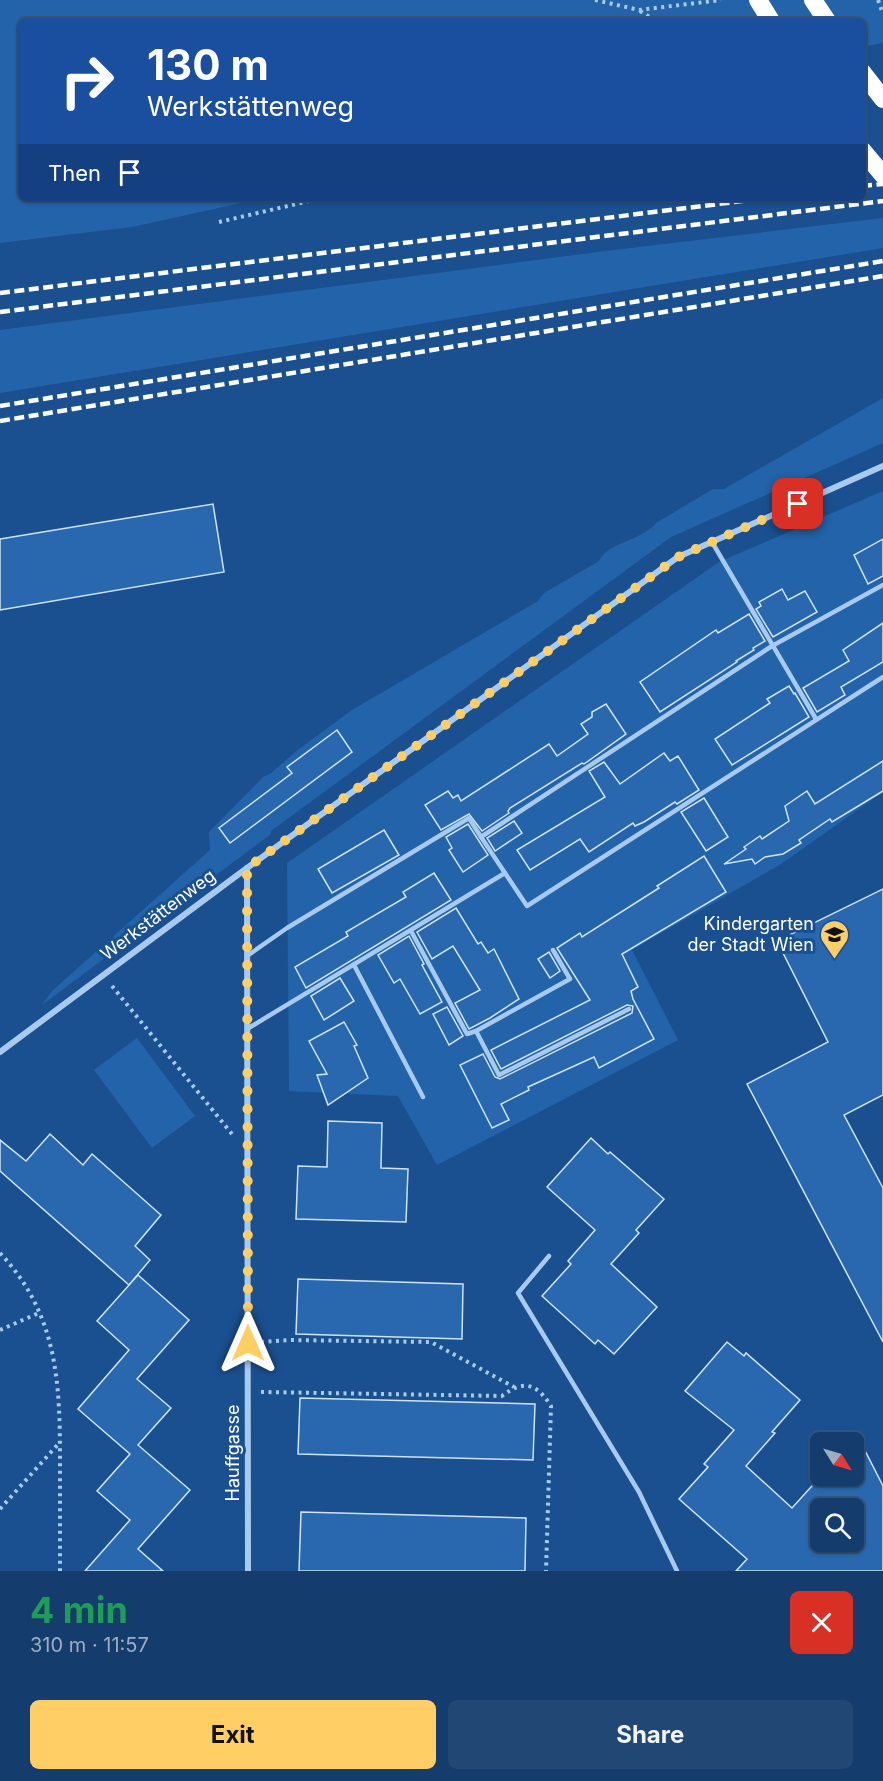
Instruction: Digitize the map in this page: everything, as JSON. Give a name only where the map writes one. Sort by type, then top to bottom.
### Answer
[{"type":"highway","points":[[758,0],[769,18]]},
{"type":"highway","points":[[813,0],[825,18]]},
{"type":"highway","points":[[866,77],[883,99]]},
{"type":"highway","points":[[866,155],[883,175]]},
{"type":"street","name":"Werkstättenweg","points":[[0,1052],[247,868],[678,557],[883,466]]},
{"type":"street","name":"Hauffgasse","points":[[247,868],[248,1571]]},
{"type":"lane","points":[[712,542],[816,719]]},
{"type":"lane","points":[[481,837],[772,646],[883,585]]},
{"type":"lane","points":[[247,956],[287,928],[469,818],[527,906],[883,676]]},
{"type":"lane","points":[[247,1029],[505,873]]},
{"type":"lane","points":[[411,931],[467,1034],[570,979],[553,950]]},
{"type":"lane","points":[[354,965],[423,1097]]},
{"type":"lane","points":[[476,1031],[499,1075],[629,1008]]},
{"type":"lane","points":[[549,1256],[518,1293],[639,1492],[677,1571]]},
{"type":"path","points":[[595,0],[639,10],[721,0]]},
{"type":"path","points":[[878,0],[883,14]]},
{"type":"path","points":[[639,10],[651,18]]},
{"type":"path","points":[[219,222],[309,201]]},
{"type":"path","points":[[103,974],[247,1154]]},
{"type":"path","points":[[0,1253],[20,1277],[41,1312],[56,1364],[59,1388],[60,1571]]},
{"type":"path","points":[[0,1330],[41,1312]]},
{"type":"path","points":[[248,1343],[289,1340],[430,1342],[514,1387],[530,1386],[542,1391],[551,1406],[546,1571]]},
{"type":"path","points":[[248,1392],[502,1396],[514,1387]]},
{"type":"path","points":[[0,1509],[60,1441]]},
{"type":"shaded area","points":[[0,0],[883,0],[883,43],[866,46],[866,18],[18,18],[18,201],[250,201],[132,227],[0,243]]},
{"type":"shaded area","points":[[883,218],[883,248],[0,393],[0,330],[605,251]]},
{"type":"shaded area","points":[[883,398],[883,443],[671,537],[271,831],[271,834],[42,1005],[52,991],[210,850],[209,832],[263,777],[270,774],[299,749],[352,710],[538,601],[544,593],[599,561],[603,555],[617,545],[642,534],[713,489],[724,489]]},
{"type":"shaded area","points":[[883,491],[883,792],[781,864],[632,950],[678,1040],[437,1165],[398,1096],[289,1091],[287,863],[719,562]]},
{"type":"shaded area","points":[[137,1038],[195,1116],[152,1148],[94,1070]]},
{"type":"building","points":[[213,504],[224,572],[0,610],[0,539]]},
{"type":"building","points":[[883,539],[883,576],[868,584],[854,555]]},
{"type":"building","points":[[782,589],[788,600],[805,591],[817,612],[773,637],[756,609],[761,606],[759,602]]},
{"type":"building","points":[[749,614],[765,641],[660,712],[640,682],[716,630],[718,633]]},
{"type":"building","points":[[883,623],[883,662],[841,687],[845,695],[817,712],[803,688],[849,661],[843,650]]},
{"type":"building","points":[[789,686],[809,717],[732,765],[715,739],[770,703],[767,699]]},
{"type":"building","points":[[606,704],[626,734],[584,764],[582,763],[510,808],[509,813],[482,831],[469,814],[441,830],[425,805],[448,791],[453,798],[458,795],[461,801],[549,744],[557,756],[588,734],[581,724],[592,717],[592,712]]},
{"type":"building","points":[[337,730],[352,752],[230,843],[219,828],[292,773],[287,767]]},
{"type":"building","points":[[664,753],[670,761],[678,756],[699,790],[644,822],[635,826],[633,823],[589,852],[580,839],[530,870],[517,850],[605,797],[589,771],[604,762],[620,784]]},
{"type":"building","points":[[883,761],[883,791],[832,822],[830,819],[799,840],[801,843],[783,854],[765,857],[755,864],[752,859],[724,864],[760,836],[762,839],[789,821],[785,806],[807,791],[815,804]]},
{"type":"building","points":[[704,798],[728,837],[706,851],[681,812]]},
{"type":"building","points":[[514,821],[522,833],[495,851],[487,838]]},
{"type":"building","points":[[468,824],[488,855],[463,872],[449,850],[452,848],[446,837]]},
{"type":"building","points":[[384,830],[399,855],[332,893],[318,869]]},
{"type":"building","points":[[704,856],[726,892],[622,954],[638,987],[631,991],[633,999],[654,1039],[599,1068],[594,1057],[528,1087],[529,1090],[501,1104],[509,1120],[492,1128],[460,1065],[483,1054],[495,1077],[500,1079],[632,1013],[633,1006],[627,1005],[501,1069],[491,1050],[590,1000],[557,948],[580,933],[582,937]]},
{"type":"building","points":[[434,873],[451,900],[306,988],[295,967],[348,936],[346,932],[406,897],[403,892]]},
{"type":"building","points":[[883,889],[883,1095],[844,1115],[883,1188],[883,1342],[747,1084],[828,1042],[777,941]]},
{"type":"building","points":[[456,908],[478,944],[481,942],[488,953],[494,949],[519,999],[469,1029],[455,1003],[480,990],[453,946],[432,959],[417,932]]},
{"type":"building","points":[[409,936],[442,1002],[420,1014],[400,979],[394,983],[378,955]]},
{"type":"building","points":[[549,952],[560,971],[550,978],[538,959]]},
{"type":"building","points":[[340,978],[354,1001],[324,1020],[311,996]]},
{"type":"building","points":[[447,1007],[463,1036],[449,1045],[433,1014]]},
{"type":"building","points":[[344,1022],[357,1045],[354,1046],[368,1078],[328,1105],[317,1075],[327,1074],[309,1041]]},
{"type":"building","points":[[328,1121],[382,1123],[381,1168],[408,1169],[406,1222],[296,1219],[298,1166],[327,1167]]},
{"type":"building","points":[[50,1134],[83,1165],[92,1154],[161,1215],[135,1246],[150,1260],[129,1285],[0,1171],[0,1140],[26,1161]]},
{"type":"building","points":[[591,1138],[664,1199],[636,1230],[639,1233],[611,1264],[657,1307],[614,1354],[598,1340],[595,1344],[542,1296],[571,1264],[568,1261],[595,1230],[547,1187]]},
{"type":"building","points":[[138,1275],[189,1320],[137,1379],[171,1408],[138,1445],[190,1490],[138,1549],[163,1571],[85,1571],[130,1520],[97,1491],[130,1454],[78,1409],[129,1350],[97,1321]]},
{"type":"building","points":[[298,1279],[463,1284],[462,1339],[296,1334]]},
{"type":"building","points":[[727,1342],[744,1356],[746,1353],[800,1400],[746,1466],[792,1508],[812,1486],[864,1486],[864,1449],[883,1486],[883,1571],[736,1571],[747,1559],[679,1499],[708,1467],[704,1464],[734,1430],[685,1391]]},
{"type":"building","points":[[300,1398],[535,1404],[533,1460],[298,1454]]},
{"type":"building","points":[[301,1512],[526,1518],[525,1571],[299,1571]]},
{"type":"railway","points":[[866,186],[883,184]]},
{"type":"railway","points":[[0,293],[743,201]]},
{"type":"railway","points":[[0,312],[883,201]]},
{"type":"railway","points":[[0,406],[883,261]]},
{"type":"railway","points":[[0,421],[883,276]]},
{"type":"place","name":"Kindergarten der Stadt Wien","points":[[835,960]]},
{"type":"route","points":[[248,1343],[247,868],[678,557],[798,504]]}]
